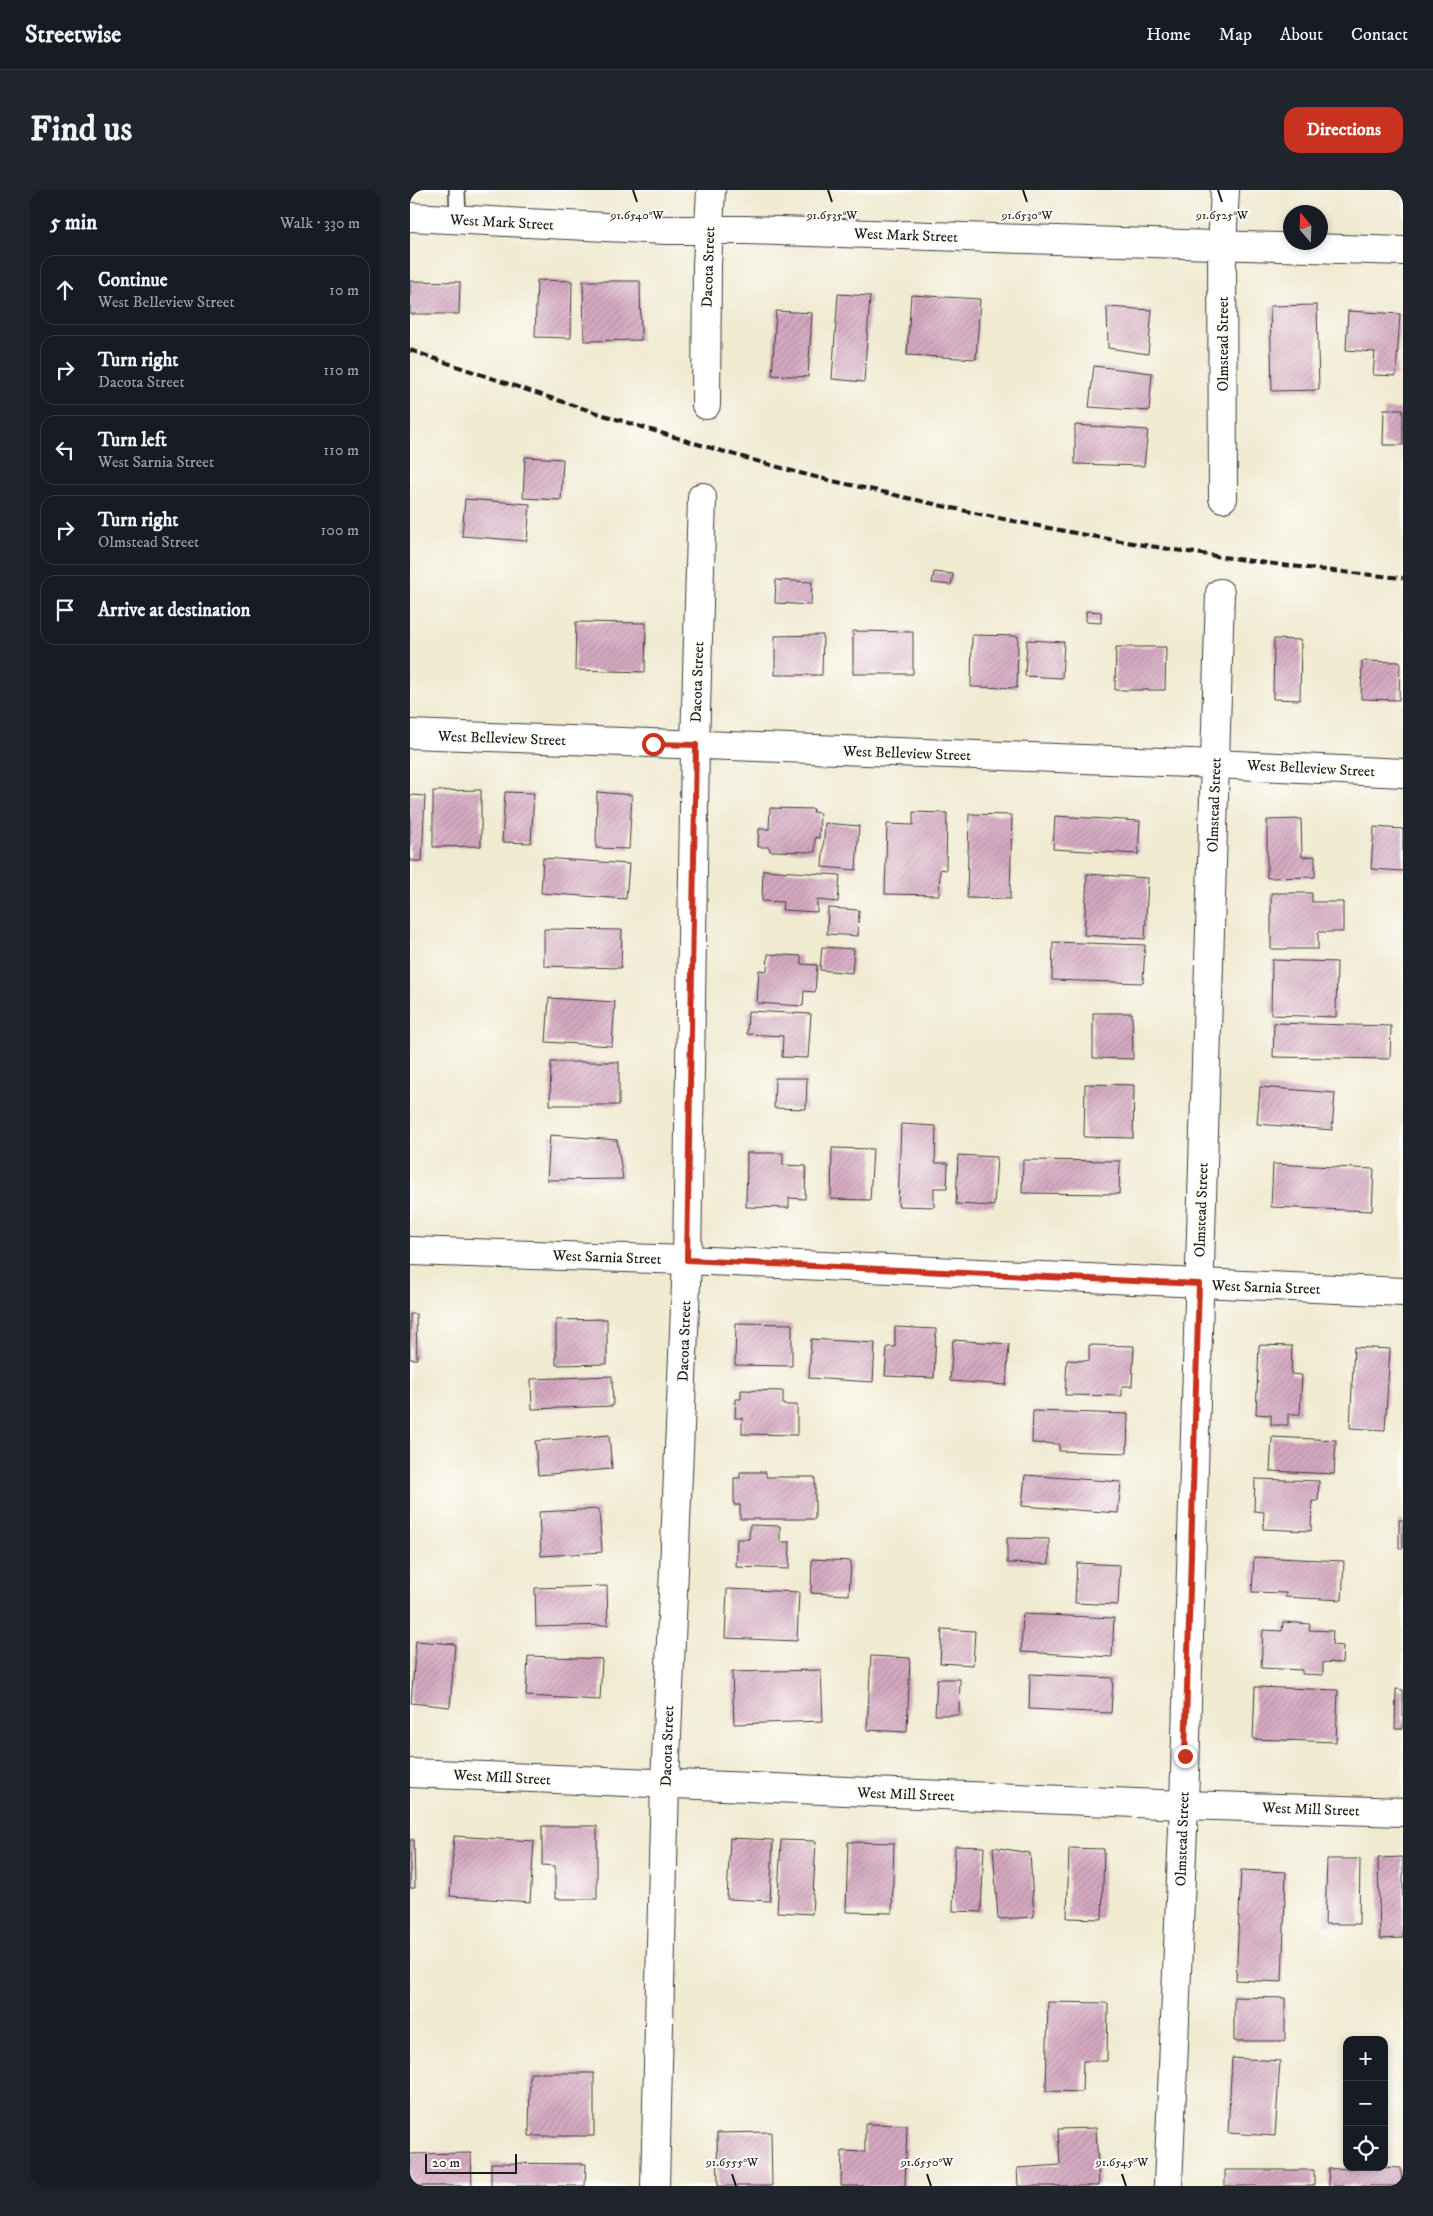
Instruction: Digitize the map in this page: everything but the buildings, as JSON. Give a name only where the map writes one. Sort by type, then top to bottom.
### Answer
[{"type":"street","name":"Dacota Street","points":[[706,405],[711,190]]},
{"type":"street","name":"Olmstead Street","points":[[1222,498],[1222,246],[1225,190]]},
{"type":"street","name":"West Mark Street","points":[[410,217],[709,230],[1403,251]]},
{"type":"street","name":"Dacota Street","points":[[655,2186],[665,1783],[687,1260],[702,496]]},
{"type":"street","name":"Olmstead Street","points":[[1168,2186],[1184,1805],[1220,593]]},
{"type":"street","name":"West Belleview Street","points":[[410,734],[1216,764],[1403,773]]},
{"type":"street","name":"West Sarnia Street","points":[[410,1251],[687,1260],[1403,1292]]},
{"type":"street","name":"West Mill Street","points":[[410,1772],[1184,1805],[1403,1812]]},
{"type":"lane","points":[[457,190],[458,219]]},
{"type":"railway","points":[[410,350],[549,397],[735,455],[795,472],[951,508],[1079,534],[1208,555],[1403,578]]},
{"type":"route","points":[[653,744],[696,745],[687,1260],[1199,1284],[1185,1756]]}]
